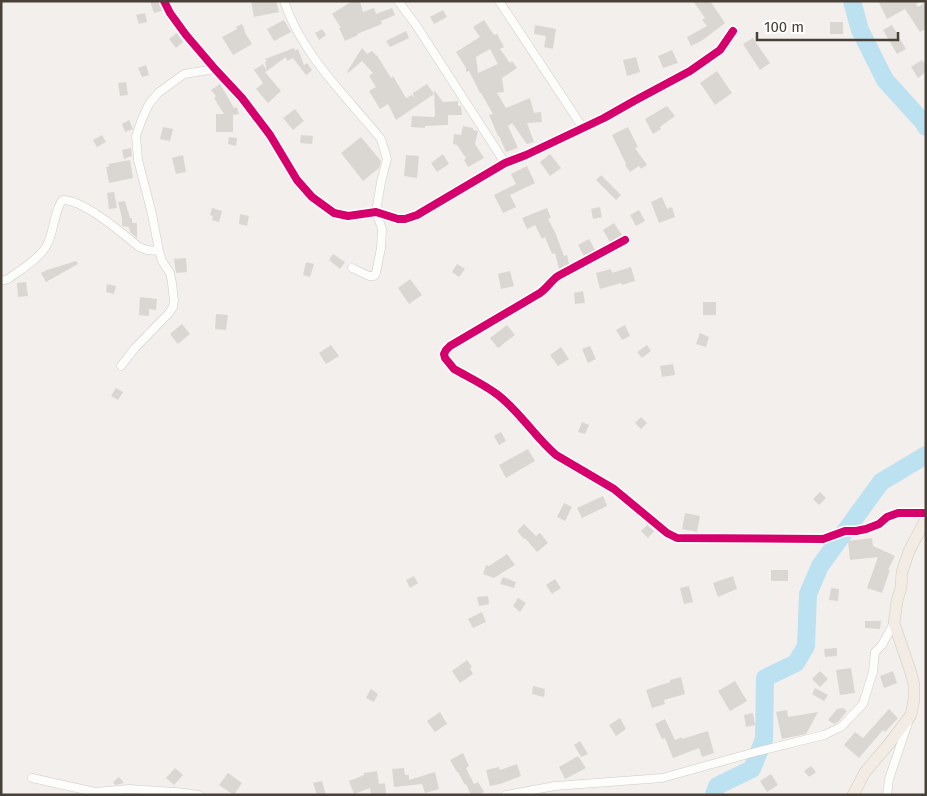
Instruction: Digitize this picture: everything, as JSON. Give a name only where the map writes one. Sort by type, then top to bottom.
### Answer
[{"type":"main road","points":[[853,795],[865,772],[911,715],[914,685],[894,623],[902,572],[909,551],[926,519]]},
{"type":"street","points":[[164,1],[186,35],[242,98],[270,134],[297,180],[312,197],[334,213],[348,216],[376,212],[405,219],[417,215],[505,163],[604,118],[690,71],[707,61],[720,50],[733,31]]},
{"type":"street","points":[[284,1],[288,14],[314,60],[381,139],[387,159],[376,212],[382,230],[376,273],[374,276],[369,276],[352,268]]},
{"type":"street","points":[[398,1],[421,33],[505,163]]},
{"type":"street","points":[[499,1],[583,128]]},
{"type":"street","points":[[121,366],[135,348],[169,313],[174,301],[170,273],[158,251],[152,214],[138,160],[136,136],[149,104],[158,93],[184,74],[215,69]]},
{"type":"street","points":[[1,281],[8,279],[41,254],[48,244],[59,204],[63,200],[70,200],[81,205],[139,247],[158,251]]},
{"type":"street","points":[[625,240],[558,276],[540,293],[450,346],[444,354],[445,358],[454,369],[498,395],[556,455],[614,489],[667,533],[677,538],[823,539],[845,531],[856,531],[879,524],[886,517],[898,513],[926,513]]},
{"type":"street","points":[[506,795],[555,786],[662,778],[824,735],[841,727],[863,704],[873,672],[875,652],[882,645],[894,623]]},
{"type":"street","points":[[887,795],[889,779],[911,715]]},
{"type":"street","points":[[32,778],[95,792],[130,789],[199,795]]},
{"type":"building","points":[[150,1],[158,1],[162,11],[154,13]]},
{"type":"building","points":[[251,1],[276,1],[279,12],[254,17]]},
{"type":"building","points":[[352,1],[360,1],[363,12],[374,8],[376,14],[392,8],[395,15],[381,21],[382,24],[345,41],[339,28],[341,28],[332,14]]},
{"type":"building","points":[[693,1],[710,1],[725,23],[703,40],[691,46],[687,37],[707,26],[702,20],[705,18]]},
{"type":"building","points":[[878,1],[921,1],[916,4],[918,7],[926,2],[926,29],[920,32],[905,9],[887,19]]},
{"type":"building","points":[[443,10],[447,17],[434,24],[430,17]]},
{"type":"building","points":[[145,13],[147,22],[139,24],[136,15]]},
{"type":"building","points":[[284,20],[291,32],[274,41],[267,29]]},
{"type":"building","points":[[484,20],[494,35],[497,34],[504,47],[500,49],[510,63],[512,61],[517,68],[502,78],[504,92],[497,93],[506,108],[530,98],[534,113],[541,112],[542,122],[527,123],[534,142],[527,144],[512,123],[508,126],[518,148],[506,152],[489,115],[493,114],[469,71],[466,72],[466,68],[456,52],[480,37],[473,27]],"holes":[[[490,49],[498,64],[478,73],[476,57]]]},
{"type":"building","points":[[830,22],[843,22],[843,34],[830,34]]},
{"type":"building","points":[[242,24],[252,44],[233,55],[222,37]]},
{"type":"building","points":[[535,25],[556,29],[553,49],[544,47],[546,36],[534,34]]},
{"type":"building","points":[[892,25],[906,49],[897,54],[883,30]]},
{"type":"building","points":[[322,29],[326,35],[319,40],[315,33]]},
{"type":"building","points":[[406,31],[409,38],[390,47],[386,41]]},
{"type":"building","points":[[177,33],[183,42],[176,48],[169,39]]},
{"type":"building","points":[[753,38],[770,63],[760,70],[743,44]]},
{"type":"building","points":[[294,48],[294,51],[298,49],[304,65],[307,63],[312,70],[308,74],[306,75],[293,58],[287,61],[286,57],[267,71],[265,62],[267,61],[265,59]]},
{"type":"building","points":[[362,48],[367,54],[372,51],[378,57],[391,78],[393,76],[406,98],[412,95],[414,98],[413,93],[427,84],[434,94],[396,120],[388,104],[380,109],[369,91],[376,87],[369,76],[373,73],[362,61],[347,72]]},
{"type":"building","points":[[672,50],[678,63],[663,68],[658,56]]},
{"type":"building","points":[[636,57],[640,72],[627,76],[623,60]]},
{"type":"building","points":[[922,60],[926,65],[926,72],[918,78],[911,67]]},
{"type":"building","points":[[263,64],[267,71],[265,72],[281,91],[268,103],[256,89],[263,83],[254,70]]},
{"type":"building","points":[[146,65],[149,75],[142,77],[138,68]]},
{"type":"building","points":[[717,71],[732,93],[715,105],[700,83]]},
{"type":"building","points":[[126,82],[128,95],[120,96],[118,83]]},
{"type":"building","points":[[220,84],[234,108],[237,107],[239,114],[233,115],[233,132],[216,132],[216,114],[224,114],[214,98],[216,96],[211,90]]},
{"type":"building","points":[[434,90],[443,102],[458,101],[458,106],[461,106],[462,115],[448,115],[448,125],[425,126],[425,128],[411,127],[412,116],[435,116]]},
{"type":"building","points":[[667,106],[675,116],[653,134],[645,119]]},
{"type":"building","points":[[295,109],[304,121],[293,130],[283,118]]},
{"type":"building","points":[[129,120],[133,129],[125,132],[122,124]]},
{"type":"building","points":[[463,126],[478,131],[475,144],[484,158],[468,167],[464,160],[466,158],[457,145],[453,144],[454,134],[461,135]]},
{"type":"building","points":[[163,127],[173,129],[170,141],[160,139]]},
{"type":"building","points":[[628,127],[638,147],[635,148],[647,165],[641,169],[639,166],[630,172],[612,135]]},
{"type":"building","points":[[102,135],[106,142],[97,147],[93,140]]},
{"type":"building","points":[[301,135],[313,136],[312,144],[300,143]]},
{"type":"building","points":[[229,137],[237,138],[236,146],[228,144]]},
{"type":"building","points":[[361,137],[381,161],[379,168],[363,181],[341,153]]},
{"type":"building","points":[[131,148],[132,156],[124,159],[122,150]]},
{"type":"building","points":[[443,154],[449,164],[437,172],[431,163]]},
{"type":"building","points":[[550,154],[561,168],[550,176],[540,162]]},
{"type":"building","points":[[183,155],[186,172],[176,174],[172,158]]},
{"type":"building","points":[[406,155],[419,156],[417,178],[404,176]]},
{"type":"building","points":[[130,160],[133,178],[109,183],[106,167],[109,167],[108,164]]},
{"type":"building","points":[[527,166],[535,183],[510,195],[516,207],[503,213],[494,195],[516,184],[511,174]]},
{"type":"building","points":[[601,175],[621,195],[616,200],[596,180]]},
{"type":"building","points":[[114,192],[117,208],[109,209],[107,193]]},
{"type":"building","points":[[662,197],[667,209],[672,207],[675,217],[659,223],[651,202]]},
{"type":"building","points":[[125,201],[130,218],[132,218],[132,223],[137,223],[137,238],[130,232],[129,227],[122,226],[118,202]]},
{"type":"building","points":[[600,207],[602,217],[593,219],[591,209]]},
{"type":"building","points":[[212,208],[222,211],[219,222],[212,220],[213,216],[210,215]]},
{"type":"building","points":[[547,208],[551,218],[548,219],[564,256],[567,255],[569,264],[559,269],[555,253],[552,254],[545,237],[542,239],[535,225],[527,229],[522,218]]},
{"type":"building","points":[[639,210],[645,221],[636,226],[630,215]]},
{"type":"building","points":[[240,214],[249,216],[247,226],[239,224]]},
{"type":"building","points":[[614,223],[622,235],[610,242],[603,230]]},
{"type":"building","points":[[589,239],[595,250],[584,256],[578,245]]},
{"type":"building","points":[[333,254],[345,262],[340,269],[329,260]]},
{"type":"building","points":[[186,258],[187,272],[176,273],[174,259]]},
{"type":"building","points":[[76,261],[78,264],[46,282],[41,273],[47,270]]},
{"type":"building","points":[[306,262],[314,264],[310,277],[303,275]]},
{"type":"building","points":[[457,264],[465,269],[459,277],[452,272]]},
{"type":"building","points":[[631,267],[635,281],[600,289],[596,273],[611,269],[612,273]]},
{"type":"building","points":[[510,271],[514,286],[501,289],[498,274]]},
{"type":"building","points":[[410,279],[422,295],[409,304],[398,288]]},
{"type":"building","points":[[26,282],[28,296],[18,297],[17,283]]},
{"type":"building","points":[[107,284],[116,286],[114,294],[106,292]]},
{"type":"building","points":[[583,291],[585,303],[575,304],[574,293]]},
{"type":"building","points":[[140,297],[157,299],[156,310],[149,309],[149,316],[139,315]]},
{"type":"building","points":[[703,302],[716,302],[716,315],[703,315]]},
{"type":"building","points":[[216,314],[228,315],[226,330],[215,329]]},
{"type":"building","points":[[182,324],[190,334],[178,344],[170,334]]},
{"type":"building","points":[[507,325],[515,335],[498,348],[490,338]]},
{"type":"building","points":[[625,325],[630,336],[622,340],[616,330]]},
{"type":"building","points":[[700,333],[709,337],[706,347],[696,344]]},
{"type":"building","points":[[331,345],[339,356],[326,364],[319,353]]},
{"type":"building","points":[[647,345],[651,351],[642,358],[637,352]]},
{"type":"building","points":[[590,346],[596,359],[588,363],[582,349]]},
{"type":"building","points":[[561,347],[569,359],[558,366],[550,355]]},
{"type":"building","points":[[673,364],[675,375],[662,377],[660,366]]},
{"type":"building","points":[[116,388],[123,392],[118,400],[111,396]]},
{"type":"building","points":[[641,417],[647,423],[641,429],[635,423]]},
{"type":"building","points":[[582,422],[589,425],[585,434],[578,432]]},
{"type":"building","points":[[501,432],[506,441],[499,445],[494,436]]},
{"type":"building","points":[[528,449],[535,461],[506,478],[499,465]]},
{"type":"building","points":[[820,492],[826,498],[819,505],[813,499]]},
{"type":"building","points":[[603,496],[607,506],[582,518],[577,508]]},
{"type":"building","points":[[564,503],[572,507],[565,521],[557,517]]},
{"type":"building","points":[[685,513],[700,516],[697,532],[682,529]]},
{"type":"building","points":[[524,524],[536,536],[540,533],[548,543],[537,552],[517,531]]},
{"type":"building","points":[[647,525],[654,531],[648,538],[641,531]]},
{"type":"building","points":[[872,538],[873,546],[895,556],[888,570],[890,570],[882,593],[867,588],[878,557],[850,560],[848,541]]},
{"type":"building","points":[[507,554],[515,565],[494,578],[483,574],[486,565],[489,566]]},
{"type":"building","points":[[771,570],[788,570],[788,581],[771,581]]},
{"type":"building","points":[[414,576],[418,583],[410,588],[406,580]]},
{"type":"building","points":[[733,576],[737,589],[718,597],[713,583]]},
{"type":"building","points":[[503,577],[516,582],[514,588],[500,584]]},
{"type":"building","points":[[555,579],[561,588],[552,594],[546,585]]},
{"type":"building","points":[[689,586],[693,602],[684,604],[680,588]]},
{"type":"building","points":[[831,588],[839,589],[838,601],[829,600]]},
{"type":"building","points":[[488,596],[489,604],[479,606],[477,597]]},
{"type":"building","points":[[518,598],[526,603],[520,612],[513,606]]},
{"type":"building","points":[[482,612],[486,622],[473,628],[468,619]]},
{"type":"building","points":[[865,621],[881,621],[880,629],[865,628]]},
{"type":"building","points":[[837,648],[837,656],[825,657],[824,649]]},
{"type":"building","points":[[467,660],[472,667],[470,668],[473,674],[460,683],[452,671]]},
{"type":"building","points":[[851,668],[855,693],[840,695],[836,670]]},
{"type":"building","points":[[820,671],[828,679],[820,687],[812,679]]},
{"type":"building","points":[[893,671],[897,683],[884,688],[880,676]]},
{"type":"building","points":[[681,677],[685,694],[664,700],[665,704],[652,708],[646,690]]},
{"type":"building","points":[[735,681],[747,701],[730,711],[718,691]]},
{"type":"building","points":[[533,686],[545,689],[544,697],[532,694]]},
{"type":"building","points":[[815,688],[828,695],[824,701],[812,694]]},
{"type":"building","points":[[371,689],[378,694],[374,702],[366,698]]},
{"type":"building","points":[[843,708],[847,711],[838,722],[834,724],[828,720],[837,709]]},
{"type":"building","points":[[889,709],[898,718],[885,732],[883,730],[859,758],[844,745],[855,732],[863,738]]},
{"type":"building","points":[[787,710],[788,717],[818,712],[806,734],[782,739],[776,712]]},
{"type":"building","points":[[440,712],[447,724],[435,732],[427,721]]},
{"type":"building","points":[[753,713],[755,725],[746,727],[744,715]]},
{"type":"building","points":[[620,718],[626,729],[616,736],[609,725]]},
{"type":"building","points":[[665,719],[675,740],[708,731],[714,753],[702,757],[699,748],[673,758],[665,738],[662,739],[655,724]]},
{"type":"building","points":[[580,741],[588,754],[581,757],[574,745]]},
{"type":"building","points":[[463,753],[469,766],[466,768],[474,784],[478,782],[484,792],[478,795],[471,795],[450,760]]},
{"type":"building","points":[[578,756],[586,768],[565,779],[559,767]]},
{"type":"building","points":[[517,764],[521,776],[490,786],[486,770],[499,767],[500,770]]},
{"type":"building","points":[[811,766],[816,772],[809,777],[804,771]]},
{"type":"building","points":[[175,768],[183,775],[174,785],[166,778]]},
{"type":"building","points":[[404,768],[405,775],[409,775],[409,780],[435,772],[439,789],[425,793],[422,784],[394,787],[392,769]]},
{"type":"building","points":[[377,771],[379,784],[385,783],[386,794],[371,795],[370,788],[354,794],[349,781],[364,775],[364,773]]},
{"type":"building","points":[[228,773],[242,783],[234,795],[219,785]]},
{"type":"building","points":[[771,774],[778,785],[767,792],[760,781]]},
{"type":"building","points":[[119,777],[124,783],[115,785],[113,782]]},
{"type":"building","points":[[322,781],[326,795],[317,795],[313,783]]},
{"type":"waterway","points":[[852,1],[860,30],[885,80],[926,127]]},
{"type":"waterway","points":[[714,795],[717,786],[752,769],[764,739],[765,678],[796,663],[806,646],[808,594],[820,566],[881,482],[926,455]]},
{"type":"cycle path","points":[[164,1],[186,35],[242,98],[270,135],[297,180],[312,197],[334,213],[348,216],[376,212],[398,219],[417,215],[505,163],[604,118],[690,71],[720,50],[733,31]]},
{"type":"cycle path","points":[[625,240],[558,276],[540,293],[450,346],[444,354],[445,358],[454,369],[498,395],[556,455],[614,489],[667,533],[677,538],[823,539],[845,531],[866,529],[898,513],[926,513]]}]
